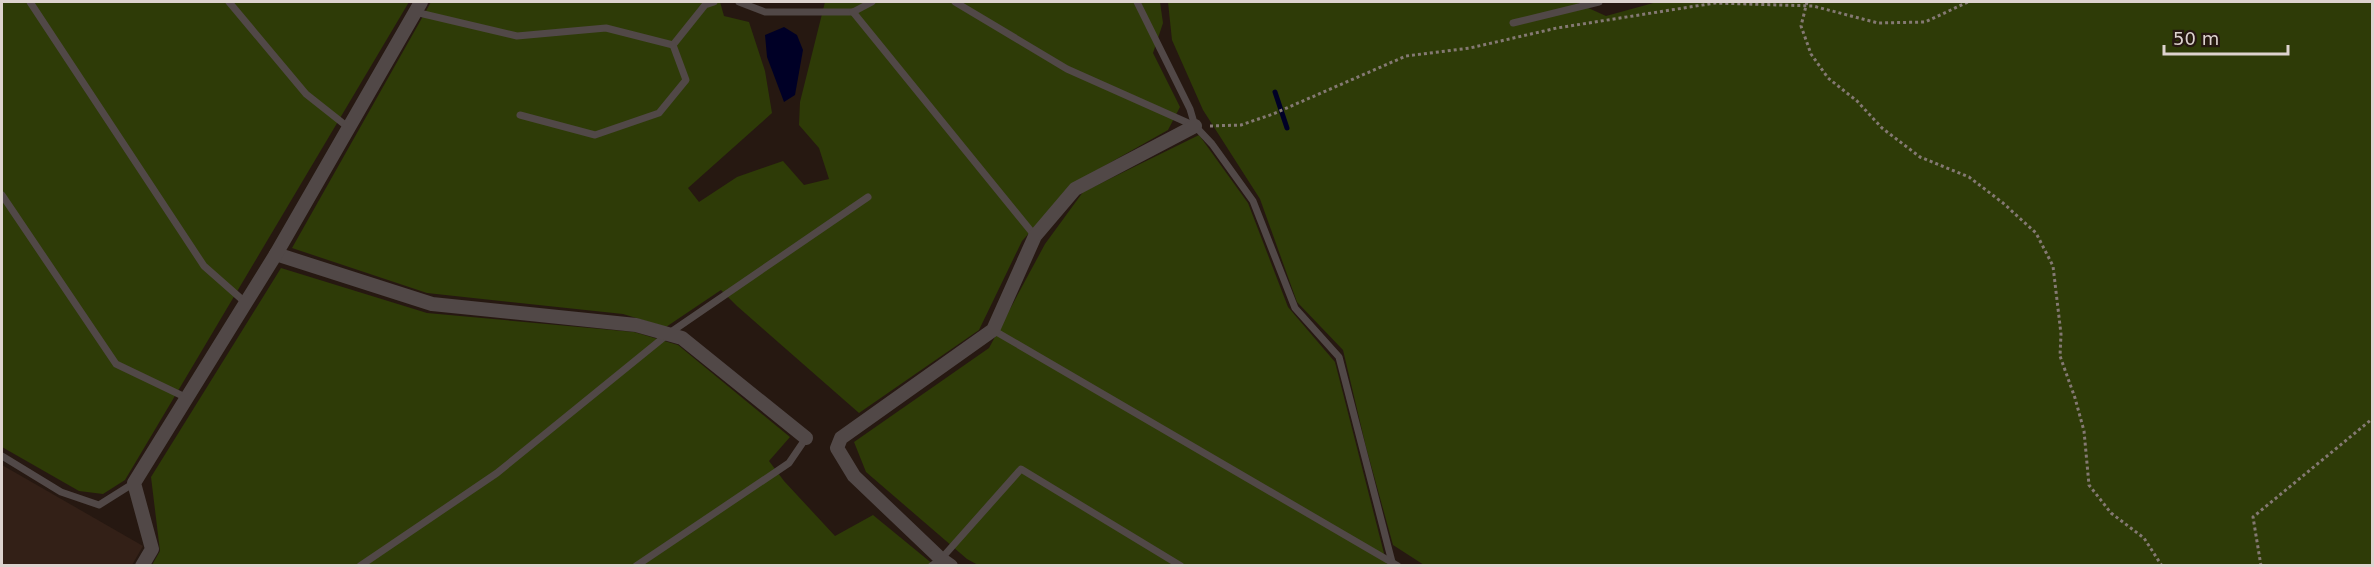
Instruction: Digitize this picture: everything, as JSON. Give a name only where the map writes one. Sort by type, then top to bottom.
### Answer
[{"type":"street","points":[[142,566],[152,549],[134,483],[276,254],[418,7]]},
{"type":"street","points":[[941,563],[854,476],[837,448],[841,438],[993,330],[1035,236],[1075,189],[1195,126]]},
{"type":"street","points":[[276,254],[432,304],[636,325],[668,334],[682,339],[806,438]]},
{"type":"lane","points":[[30,2],[204,266],[246,303]]},
{"type":"lane","points":[[229,2],[306,94],[349,128]]},
{"type":"lane","points":[[674,45],[705,5],[714,2]]},
{"type":"lane","points":[[739,2],[765,12],[853,12],[872,2]]},
{"type":"lane","points":[[955,2],[1067,69],[1195,126],[1212,144],[1253,201],[1295,308],[1339,357],[1395,564]]},
{"type":"lane","points":[[1137,2],[1190,109],[1195,126]]},
{"type":"lane","points":[[1513,23],[1599,2]]},
{"type":"lane","points":[[418,7],[517,36],[606,28],[674,45]]},
{"type":"lane","points":[[853,12],[1035,236]]},
{"type":"lane","points":[[520,115],[595,135],[659,113],[686,80],[674,45]]},
{"type":"lane","points":[[2,195],[116,364],[187,398]]},
{"type":"lane","points":[[360,566],[497,473],[668,334],[868,197]]},
{"type":"lane","points":[[993,330],[1395,564]]},
{"type":"lane","points":[[636,566],[789,463],[806,438]]},
{"type":"lane","points":[[2,456],[61,492],[99,506],[134,483]]},
{"type":"lane","points":[[941,563],[1021,469],[1181,566]]},
{"type":"path","points":[[1195,126],[1241,125],[1291,107],[1406,56],[1470,48],[1557,28],[1715,3],[1807,4],[1878,23],[1925,22],[1968,2]]},
{"type":"path","points":[[1807,4],[1801,26],[1811,54],[1828,78],[1857,101],[1882,128],[1920,157],[1969,177],[2036,233],[2053,266],[2061,334],[2060,356],[2084,432],[2089,485],[2111,513],[2144,538],[2162,566]]},
{"type":"path","points":[[2261,566],[2253,517],[2373,419]]},
{"type":"shaded area","points":[[2,465],[143,546],[132,565],[2,565]]},
{"type":"green space","points":[[2,2],[409,2],[125,480],[103,494],[79,491],[2,447]]},
{"type":"green space","points":[[431,2],[720,2],[724,16],[749,22],[765,71],[772,113],[688,188],[699,202],[737,177],[783,161],[804,185],[829,179],[819,148],[799,125],[800,102],[825,2],[1160,2],[1163,23],[1153,53],[1180,107],[1168,130],[1074,183],[1022,241],[979,330],[859,413],[721,290],[666,327],[623,314],[427,293],[292,248]]},
{"type":"green space","points":[[1168,2],[1575,2],[1606,16],[1657,2],[2372,2],[2372,565],[1424,565],[1393,545],[1366,447],[1343,350],[1297,302],[1260,199],[1203,110],[1172,40]]},
{"type":"green space","points":[[1199,135],[1248,203],[1288,307],[1335,362],[1387,565],[978,565],[967,559],[866,472],[854,442],[989,348],[1045,244],[1083,192]]},
{"type":"green space","points":[[281,268],[427,313],[634,332],[678,345],[790,437],[769,461],[784,481],[835,536],[873,515],[934,565],[152,565],[160,551],[151,477]]},
{"type":"water","points":[[784,27],[797,35],[803,50],[795,95],[784,102],[767,57],[765,35]]},
{"type":"waterway","points":[[1275,92],[1287,128]]}]
